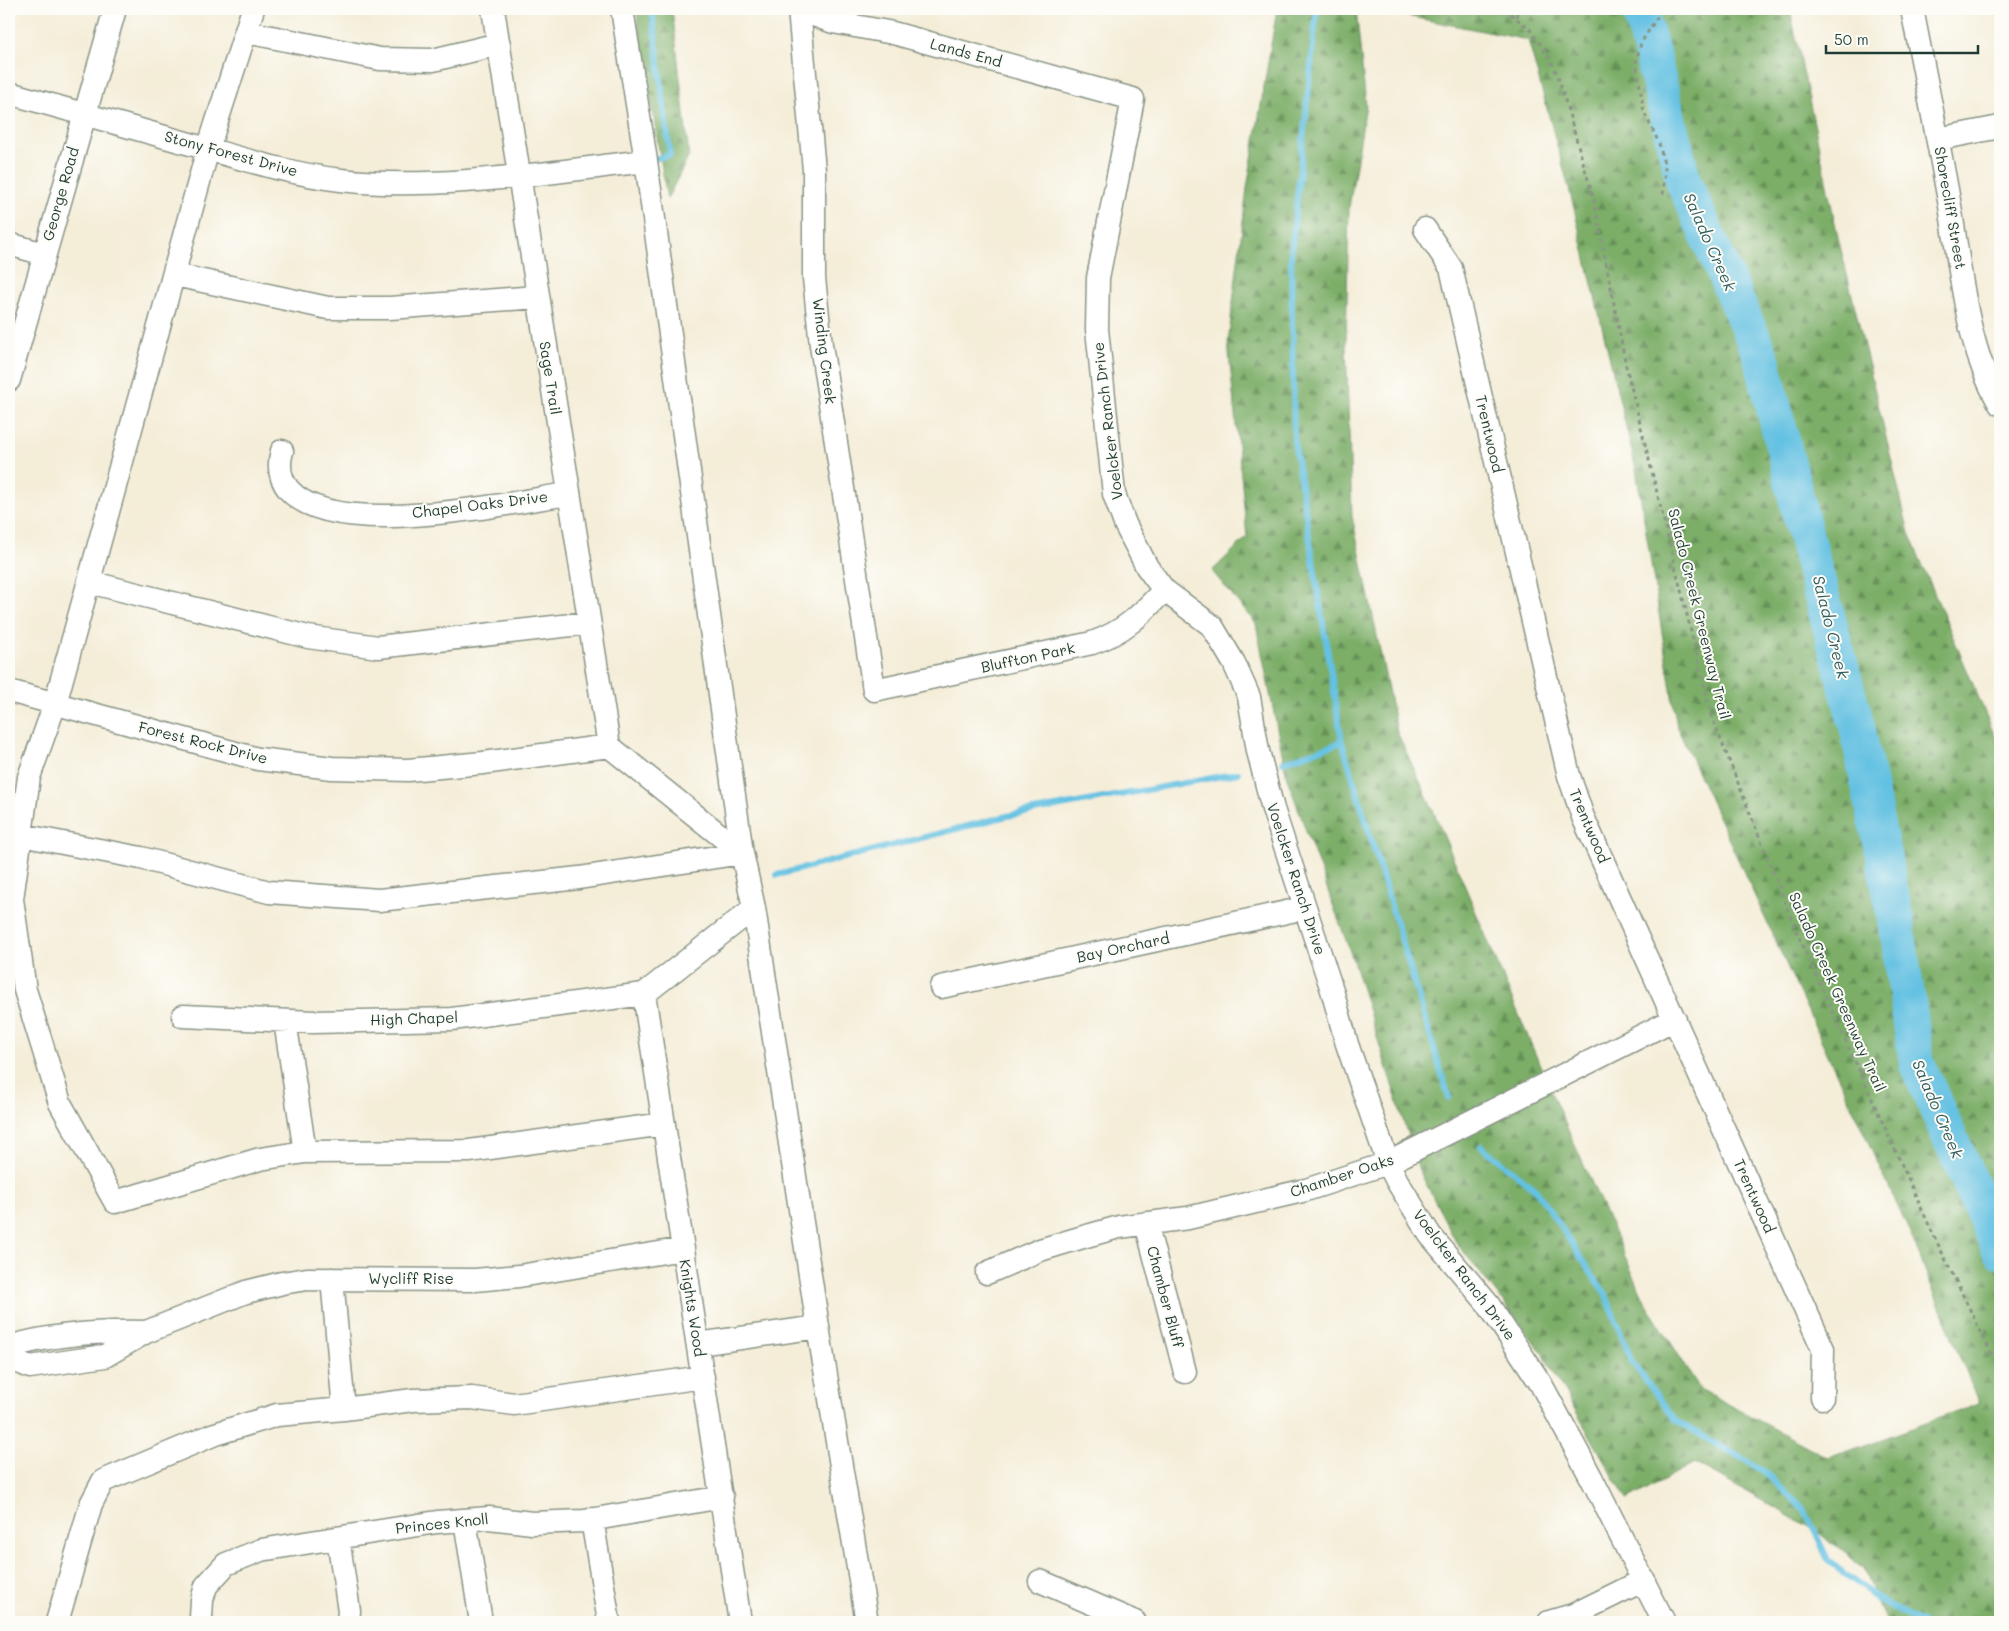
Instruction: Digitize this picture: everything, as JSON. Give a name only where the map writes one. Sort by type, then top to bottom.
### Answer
[{"type":"street","name":"George Road","points":[[9,380],[84,114],[116,9]]},
{"type":"street","points":[[253,9],[208,149],[175,275],[55,704],[29,777],[12,899],[25,990],[60,1103],[114,1202],[260,1159],[305,1152],[469,1151],[664,1124]]},
{"type":"street","name":"Sage Trail","points":[[493,9],[609,746]]},
{"type":"street","points":[[622,9],[646,161],[742,853],[754,908],[818,1327],[867,1622]]},
{"type":"street","name":"Shorecliff Street","points":[[1912,9],[1938,139],[1973,341],[1986,379],[2000,404]]},
{"type":"street","name":"Lands End","points":[[799,10],[833,22],[894,33],[1133,99]]},
{"type":"street","name":"Winding Creek","points":[[799,10],[814,170],[814,278],[822,345],[874,690]]},
{"type":"street","points":[[247,32],[380,59],[433,60],[499,44]]},
{"type":"street","name":"Stony Forest Drive","points":[[9,92],[281,170],[342,180],[402,183],[518,176],[646,161]]},
{"type":"street","name":"Voelcker Ranch Drive","points":[[1133,99],[1098,278],[1097,329],[1114,494],[1124,524],[1147,567],[1164,590],[1212,626],[1234,663],[1249,697],[1258,751],[1273,809],[1332,990],[1347,1044],[1388,1163],[1430,1235],[1488,1304],[1541,1384],[1644,1580],[1664,1622]]},
{"type":"street","points":[[1938,139],[2000,128]]},
{"type":"street","name":"Trentwood","points":[[1425,229],[1452,268],[1569,776],[1583,817],[1823,1349],[1822,1398]]},
{"type":"street","points":[[9,244],[44,254]]},
{"type":"street","points":[[175,275],[328,308],[390,308],[537,297]]},
{"type":"street","name":"Chapel Oaks Drive","points":[[282,451],[278,464],[284,483],[293,493],[308,503],[330,511],[372,516],[434,514],[568,494]]},
{"type":"street","points":[[89,582],[308,637],[378,647],[589,623]]},
{"type":"street","name":"Bluffton Park","points":[[874,690],[1076,648],[1108,638],[1128,626],[1164,590]]},
{"type":"street","name":"Forest Rock Drive","points":[[9,692],[258,759],[332,768],[408,770],[483,763],[609,746]]},
{"type":"street","points":[[609,746],[742,853]]},
{"type":"street","points":[[21,835],[141,858],[269,892],[379,900],[579,878],[742,853]]},
{"type":"street","points":[[644,994],[754,908]]},
{"type":"street","name":"Bay Orchard","points":[[942,987],[1305,908]]},
{"type":"street","name":"High Chapel","points":[[184,1016],[314,1022],[452,1019],[644,994]]},
{"type":"street","name":"Knights Wood","points":[[644,994],[740,1622]]},
{"type":"street","name":"Chamber Oaks","points":[[987,1273],[1040,1250],[1119,1227],[1188,1218],[1306,1190],[1388,1163],[1675,1019]]},
{"type":"street","points":[[285,1021],[305,1152]]},
{"type":"street","name":"Chamber Bluff","points":[[1146,1223],[1185,1372]]},
{"type":"street","name":"Wycliff Rise","points":[[9,1358],[30,1367],[105,1356],[146,1332],[246,1292],[282,1283],[307,1279],[475,1280],[519,1276],[683,1248]]},
{"type":"street","points":[[332,1279],[344,1409]]},
{"type":"street","points":[[698,1344],[818,1327]]},
{"type":"street","name":"Wycliff Rise","points":[[9,1347],[33,1340],[107,1331],[146,1332]]},
{"type":"street","points":[[57,1622],[91,1504],[103,1481],[215,1434],[278,1415],[413,1400],[472,1398],[514,1404],[703,1377]]},
{"type":"street","name":"Princes Knoll","points":[[201,1618],[202,1600],[206,1586],[226,1564],[261,1550],[437,1522],[489,1518],[532,1522],[592,1519],[722,1497]]},
{"type":"street","points":[[592,1519],[609,1622]]},
{"type":"street","points":[[465,1520],[481,1622]]},
{"type":"street","points":[[338,1538],[349,1611],[348,1622]]},
{"type":"street","points":[[1040,1580],[1135,1622]]},
{"type":"street","points":[[1549,1622],[1573,1615],[1644,1580]]},
{"type":"path","name":"Salado Creek Greenway Trail","points":[[1504,9],[1529,28],[1548,54],[1558,76],[1594,200],[1626,366],[1712,717],[1798,935],[1933,1234],[2000,1371]]},
{"type":"path","points":[[1517,9],[1517,18]]},
{"type":"path","points":[[1660,9],[1659,14],[1641,43],[1636,62],[1644,112],[1659,143],[1665,168],[1663,195]]},
{"type":"green space","points":[[636,9],[672,9],[689,156],[667,199]]},
{"type":"green space","points":[[1277,9],[1356,9],[1366,105],[1349,208],[1346,345],[1352,516],[1397,732],[1433,810],[1555,1101],[1646,1303],[1700,1389],[1829,1458],[1979,1404],[1910,1233],[1677,727],[1636,469],[1570,192],[1528,40],[1371,9],[1790,9],[1838,237],[1909,533],[2000,748],[2000,1622],[1886,1622],[1864,1569],[1815,1530],[1694,1463],[1627,1500],[1541,1351],[1456,1242],[1418,1168],[1352,957],[1287,778],[1256,624],[1212,571],[1247,537],[1228,343],[1247,188]]},
{"type":"waterway","points":[[649,160],[670,155],[652,9]]},
{"type":"waterway","points":[[1317,9],[1291,253],[1294,441],[1342,742],[1449,1098]]},
{"type":"waterway","name":"Salado Creek","points":[[1639,9],[1684,183],[1761,356],[1809,549],[1857,726],[1895,914],[1917,1064],[2000,1250]]},
{"type":"waterway","points":[[1283,762],[1342,742]]},
{"type":"waterway","points":[[777,875],[1007,816],[1238,773]]},
{"type":"waterway","points":[[1481,1146],[1536,1190],[1606,1295],[1632,1362],[1676,1421],[1761,1469],[1805,1511],[1829,1562],[1892,1609],[1922,1622]]}]
